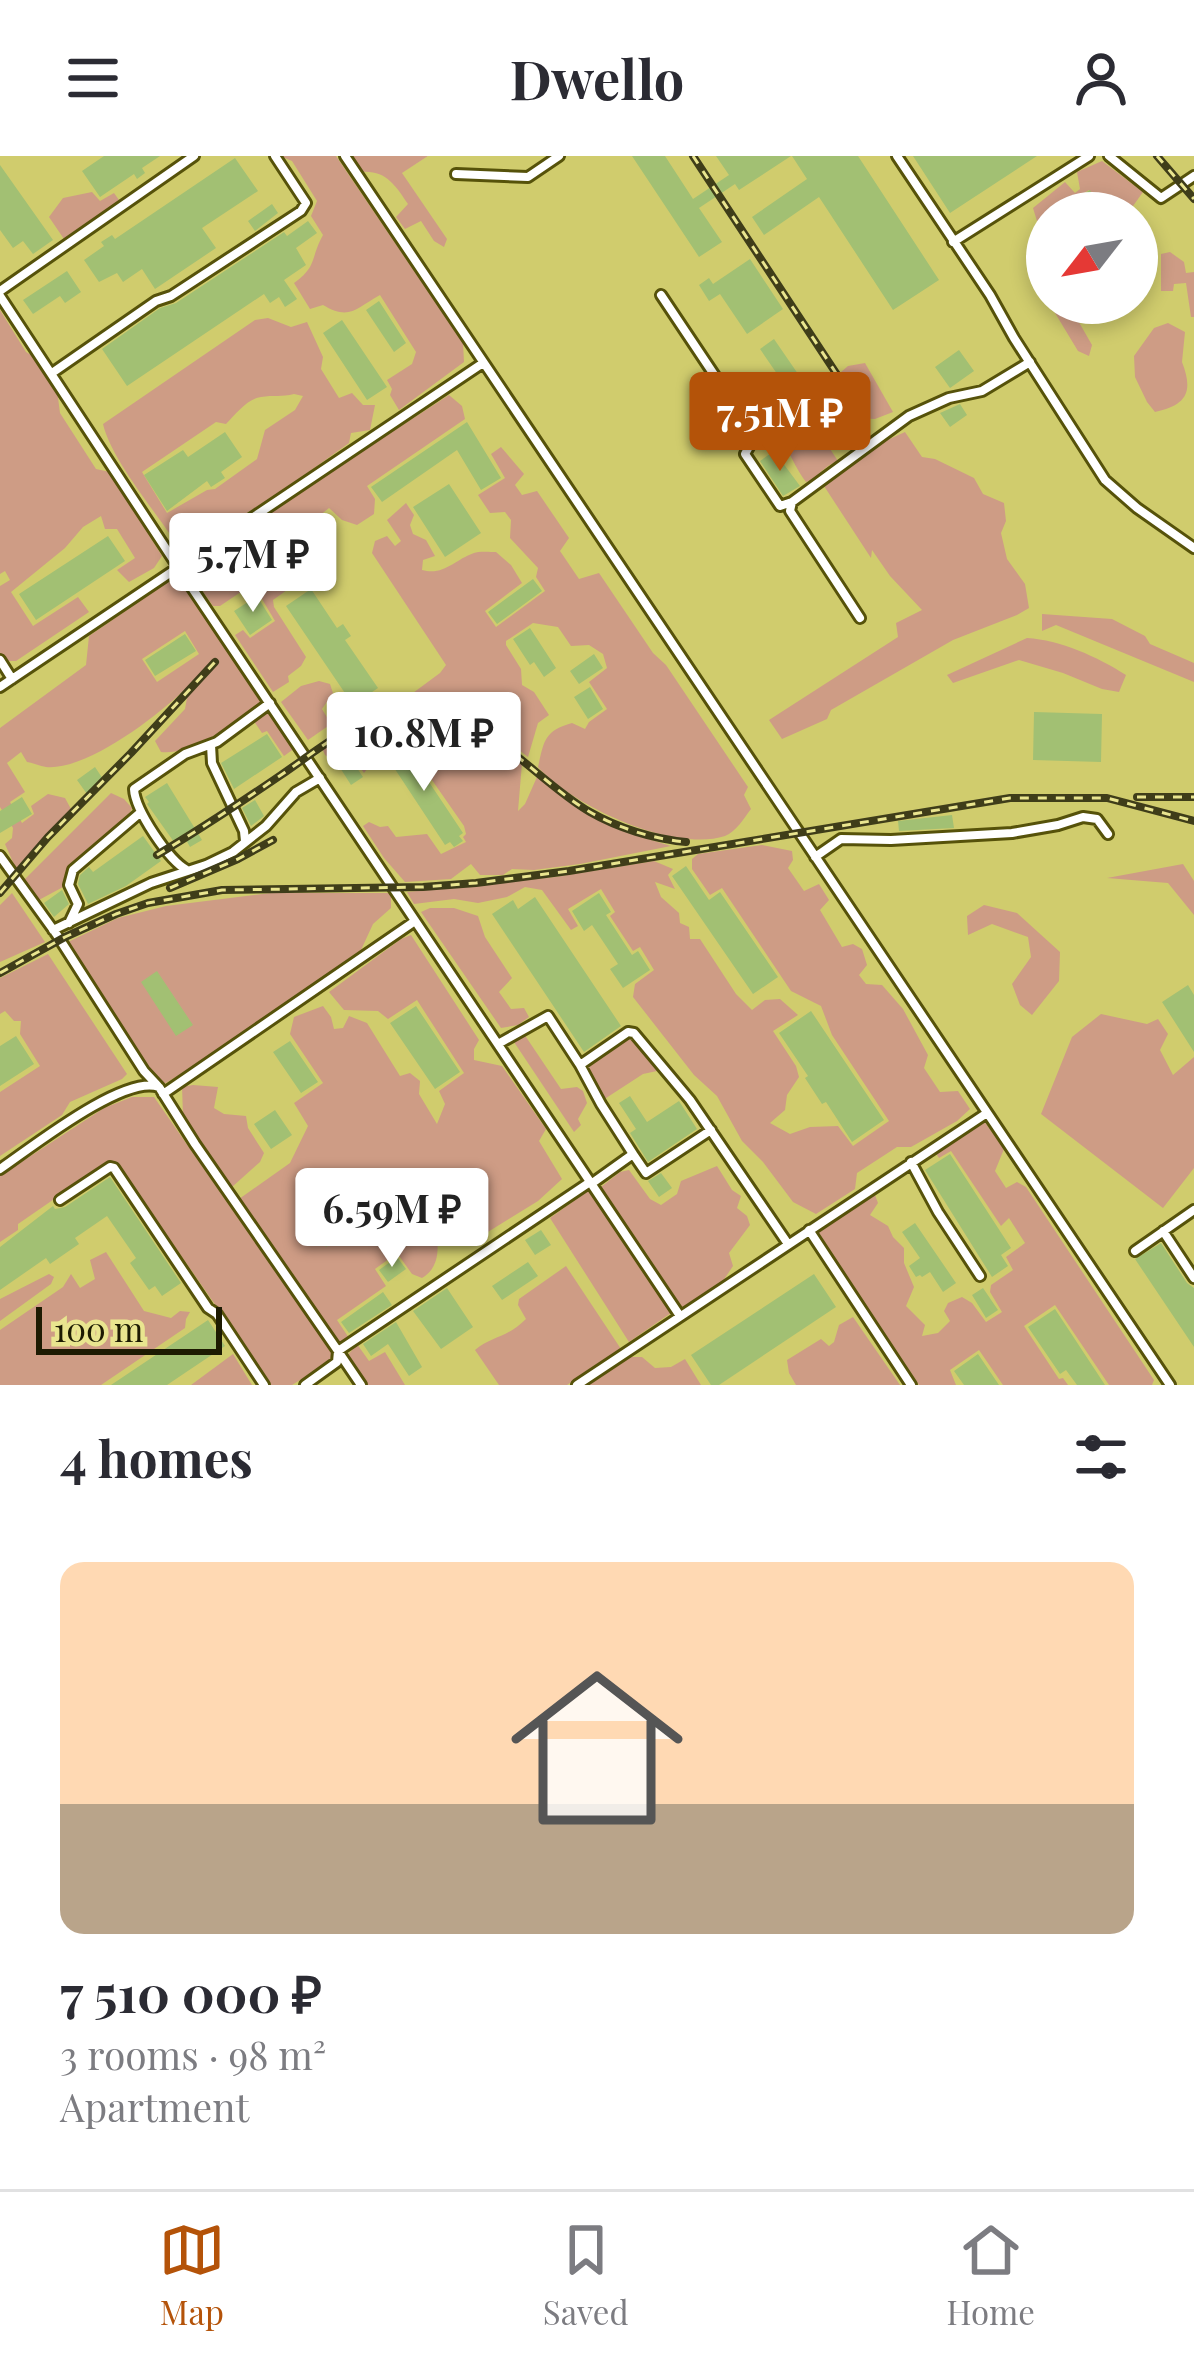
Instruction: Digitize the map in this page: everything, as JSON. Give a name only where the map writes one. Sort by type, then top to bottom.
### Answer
[{"type":"lane","points":[[194,156],[0,293],[680,1316]]},
{"type":"lane","points":[[52,373],[301,211],[306,203],[274,156]]},
{"type":"lane","points":[[345,156],[1170,1385]]},
{"type":"lane","points":[[456,174],[528,177],[559,156]]},
{"type":"lane","points":[[897,156],[1105,480],[1194,548]]},
{"type":"lane","points":[[953,242],[1089,156]]},
{"type":"lane","points":[[1109,156],[1161,198],[1194,176]]},
{"type":"lane","points":[[661,295],[755,436],[746,454],[780,506],[909,416],[949,398],[982,391],[1030,362]]},
{"type":"lane","points":[[0,687],[483,363]]},
{"type":"lane","points":[[792,502],[790,511],[860,618]]},
{"type":"lane","points":[[0,660],[12,679]]},
{"type":"lane","points":[[189,871],[177,865],[141,812],[134,790],[270,703]]},
{"type":"lane","points":[[211,745],[212,763],[245,842]]},
{"type":"lane","points":[[53,930],[233,852],[266,826],[296,792],[320,778]]},
{"type":"lane","points":[[69,923],[79,904],[69,884],[73,870],[141,812]]},
{"type":"lane","points":[[814,857],[842,839],[1012,833],[1083,817],[1097,819],[1108,834]]},
{"type":"lane","points":[[0,856],[361,1385]]},
{"type":"lane","points":[[161,1090],[415,921]]},
{"type":"lane","points":[[498,1044],[548,1016],[646,1173],[711,1130]]},
{"type":"lane","points":[[580,1065],[628,1032],[634,1033],[690,1100],[788,1244]]},
{"type":"lane","points":[[0,1169],[104,1100],[150,1084],[161,1090]]},
{"type":"lane","points":[[577,1385],[987,1113]]},
{"type":"lane","points":[[338,1351],[634,1154]]},
{"type":"lane","points":[[910,1162],[980,1276]]},
{"type":"lane","points":[[60,1200],[114,1168],[264,1385]]},
{"type":"lane","points":[[1135,1251],[1194,1210]]},
{"type":"lane","points":[[808,1230],[911,1385]]},
{"type":"lane","points":[[1163,1231],[1194,1278]]},
{"type":"lane","points":[[305,1385],[337,1362],[338,1351]]},
{"type":"shaded area","points":[[0,156],[370,156],[401,173],[428,156],[1194,156],[1194,1385],[0,1385]]},
{"type":"shaded area","points":[[280,156],[336,156],[463,343],[464,362],[399,410],[387,380],[412,364],[416,352],[380,295],[347,312],[323,305],[310,309],[294,283],[310,266],[323,235],[311,216],[317,201],[292,161]]},
{"type":"shaded area","points":[[350,156],[428,156],[402,173],[447,239],[444,247],[421,221],[405,229],[396,217],[408,204],[399,191],[383,176],[361,172]]},
{"type":"shaded area","points":[[1102,161],[1143,192],[1076,192],[1080,189],[1077,172]]},
{"type":"shaded area","points":[[1065,182],[1074,192],[1053,192]]},
{"type":"shaded area","points":[[92,192],[100,201],[114,193],[119,200],[94,223],[64,239],[49,217],[63,198]]},
{"type":"shaded area","points":[[1170,252],[1184,262],[1186,273],[1194,272],[1194,317],[1186,283],[1174,284],[1173,291],[1161,291],[1161,254]]},
{"type":"shaded area","points":[[0,310],[57,390],[60,413],[96,469],[110,472],[162,556],[154,568],[129,582],[117,570],[135,558],[117,529],[105,529],[101,516],[83,527],[11,592],[33,626],[78,597],[89,612],[16,661],[6,661],[0,653],[0,586],[10,580],[5,571],[0,574]]},
{"type":"shaded area","points":[[268,318],[291,327],[307,322],[323,357],[321,369],[339,398],[352,393],[363,405],[375,405],[370,430],[351,433],[349,443],[281,492],[190,548],[176,543],[135,485],[103,424],[255,320]],"holes":[[[303,396],[295,410],[265,430],[257,459],[215,489],[167,513],[142,472],[216,422],[226,424],[256,398]]]},
{"type":"shaded area","points":[[1168,323],[1185,332],[1182,362],[1187,390],[1174,406],[1155,412],[1135,377],[1134,356],[1154,328]]},
{"type":"shaded area","points":[[1062,324],[1080,324],[1092,345],[1089,356],[1078,351]]},
{"type":"shaded area","points":[[865,363],[893,412],[875,419],[859,418],[834,378],[848,366]]},
{"type":"shaded area","points":[[449,395],[462,406],[465,419],[367,486],[375,499],[374,514],[357,525],[329,508],[283,545],[287,561],[220,606],[213,606],[187,569],[193,561]]},
{"type":"shaded area","points":[[797,399],[838,461],[806,482],[769,430],[773,417]]},
{"type":"shaded area","points":[[905,432],[922,457],[974,478],[983,494],[1004,503],[1006,521],[1001,533],[1007,559],[1025,584],[1029,608],[953,640],[831,710],[827,719],[782,739],[769,720],[898,637],[896,623],[922,610],[872,550],[871,558],[824,486],[883,442]]},
{"type":"shaded area","points":[[501,447],[524,474],[515,485],[522,495],[537,491],[569,538],[560,551],[579,579],[599,573],[748,787],[744,795],[751,809],[729,834],[704,840],[652,832],[574,797],[538,767],[551,734],[572,723],[585,729],[607,709],[589,682],[607,668],[603,654],[589,645],[571,646],[558,627],[533,623],[506,641],[521,669],[522,685],[534,692],[549,715],[538,723],[528,757],[463,716],[398,704],[446,665],[372,553],[375,541],[387,536],[395,546],[401,541],[387,520],[406,503],[414,515],[413,534],[426,540],[435,556],[423,560],[422,570],[443,569],[476,552],[496,552],[511,565],[522,583],[485,611],[496,627],[545,591],[536,577],[538,568],[510,538],[511,520],[505,512],[490,513],[478,495],[505,478],[491,454]]},
{"type":"shaded area","points":[[283,573],[292,577],[294,585],[273,600],[274,607],[306,657],[288,676],[289,682],[273,692],[235,635],[243,630],[250,638],[275,621],[259,594]]},
{"type":"shaded area","points":[[180,579],[295,748],[284,756],[249,714],[195,745],[161,752],[155,741],[185,709],[187,698],[182,692],[137,728],[80,761],[46,767],[27,762],[21,752],[7,763],[25,792],[10,802],[22,823],[34,814],[31,806],[48,794],[65,798],[71,809],[16,869],[5,844],[13,828],[0,807],[0,728],[86,665],[89,636],[166,583]],"holes":[[[185,631],[199,654],[157,682],[142,659]]]},
{"type":"shaded area","points":[[1042,614],[1112,619],[1145,636],[1150,644],[1194,663],[1194,682],[1056,625],[1042,631]]},
{"type":"shaded area","points":[[1027,638],[1065,646],[1115,668],[1126,675],[1119,692],[1019,660],[953,683],[947,675]]},
{"type":"shaded area","points":[[319,681],[330,684],[333,693],[322,709],[331,724],[308,740],[281,702],[301,686]]},
{"type":"shaded area","points":[[403,711],[461,722],[456,750],[470,759],[484,744],[496,744],[522,763],[518,811],[537,777],[600,819],[671,846],[580,864],[512,869],[503,875],[480,875],[471,864],[451,879],[405,882],[363,826],[369,822],[388,826],[396,837],[427,834],[441,854],[466,842],[464,826],[402,737],[371,750],[373,762],[364,773],[351,754],[333,760],[322,748],[367,723]]},
{"type":"shaded area","points":[[111,793],[132,808],[129,816],[71,866],[65,886],[37,901],[22,882]]},
{"type":"shaded area","points":[[762,845],[792,851],[788,868],[804,891],[819,884],[829,900],[820,910],[842,947],[853,944],[862,949],[867,965],[859,975],[866,984],[882,985],[903,1009],[928,1055],[924,1068],[940,1092],[958,1091],[970,1109],[957,1121],[911,1147],[897,1147],[857,1173],[855,1189],[816,1214],[793,1202],[742,1141],[717,1096],[694,1075],[633,997],[635,984],[654,970],[640,947],[633,951],[610,916],[615,912],[601,889],[568,909],[578,926],[571,930],[542,890],[525,887],[507,897],[478,903],[454,899],[414,904],[407,892],[654,861],[673,869],[668,875],[675,889],[655,882],[661,897],[679,913],[680,923],[689,927],[690,939],[700,939],[736,994],[752,1010],[765,1000],[780,999],[798,1015],[773,1031],[799,1077],[787,1095],[785,1110],[770,1123],[790,1134],[810,1127],[838,1126],[853,1146],[889,1121],[832,1035],[821,1006],[791,991],[722,888],[710,895],[692,869],[692,859],[698,854]]},
{"type":"shaded area","points":[[1183,864],[1194,881],[1194,915],[1168,883],[1107,878]]},
{"type":"shaded area","points":[[12,893],[45,942],[0,962],[0,905]]},
{"type":"shaded area","points":[[271,893],[391,893],[391,908],[373,924],[361,950],[164,1084],[148,1068],[68,942],[118,918],[166,906]]},
{"type":"shaded area","points":[[984,905],[1017,913],[1060,952],[1059,981],[1032,1015],[1020,1005],[1012,984],[1031,957],[1028,937],[992,924],[968,935],[967,916]]},
{"type":"shaded area","points":[[454,908],[478,916],[485,937],[512,978],[499,992],[511,1009],[524,1008],[529,1017],[501,1028],[421,912]]},
{"type":"shaded area","points":[[411,935],[479,1040],[474,1060],[502,1066],[546,1129],[539,1141],[562,1179],[538,1201],[475,1240],[442,1189],[433,1207],[438,1246],[430,1272],[422,1278],[412,1274],[397,1253],[375,1269],[386,1286],[337,1320],[349,1338],[339,1344],[239,1199],[290,1163],[308,1126],[294,1103],[323,1083],[290,1034],[294,1017],[323,1006],[334,1029],[343,1028],[349,1016],[367,1023],[400,1076],[410,1073],[420,1081],[419,1094],[437,1124],[445,1104],[439,1091],[464,1073],[417,1000],[388,1019],[378,1011],[344,1010],[329,992]]},
{"type":"shaded area","points":[[48,954],[127,1074],[70,1102],[62,1115],[0,1156],[0,1092],[40,1066],[20,1034],[21,1021],[14,1021],[5,1011],[0,1014],[0,978]]},
{"type":"shaded area","points":[[1101,1014],[1147,1024],[1158,1019],[1168,1034],[1160,1050],[1173,1075],[1194,1057],[1194,1168],[1163,1208],[1041,1114],[1072,1037]]},
{"type":"shaded area","points":[[524,1034],[561,1089],[583,1091],[587,1103],[574,1132],[514,1042]]},
{"type":"shaded area","points":[[629,1038],[647,1052],[657,1071],[643,1074],[603,1100],[587,1069]]},
{"type":"shaded area","points":[[182,1087],[218,1087],[214,1108],[246,1116],[264,1153],[232,1187],[183,1115]]},
{"type":"shaded area","points":[[132,1097],[154,1097],[332,1353],[329,1362],[292,1385],[271,1385],[118,1165],[105,1164],[18,1224],[18,1230],[0,1242],[0,1176],[104,1108]]},
{"type":"shaded area","points":[[984,1121],[1004,1149],[995,1171],[1006,1188],[1017,1182],[1026,1187],[1154,1380],[1152,1385],[1109,1385],[1055,1305],[1024,1326],[1059,1379],[1068,1385],[1003,1385],[979,1350],[950,1370],[956,1385],[919,1385],[817,1232],[875,1195],[878,1203],[870,1215],[888,1226],[904,1248],[904,1263],[914,1287],[906,1306],[925,1325],[922,1336],[938,1333],[950,1321],[944,1311],[948,1303],[962,1297],[986,1322],[1002,1312],[991,1285],[1013,1270],[1006,1257],[1025,1243],[1009,1218],[1001,1226],[951,1151],[939,1158],[935,1152]]},
{"type":"shaded area","points":[[717,1166],[741,1196],[737,1208],[750,1225],[729,1253],[733,1266],[723,1281],[682,1308],[601,1187],[629,1170],[650,1199],[661,1205],[677,1194],[681,1181]]},
{"type":"shaded area","points":[[589,1190],[671,1313],[629,1342],[550,1218]]},
{"type":"shaded area","points":[[106,1252],[144,1311],[171,1318],[180,1311],[190,1312],[185,1328],[101,1385],[0,1385],[0,1330],[63,1287],[71,1274],[80,1288],[95,1279],[90,1260]]},
{"type":"shaded area","points":[[566,1266],[621,1349],[567,1385],[499,1385],[475,1350],[526,1319],[519,1299]]},
{"type":"shaded area","points":[[49,1274],[54,1277],[51,1284],[0,1321],[0,1299]]},
{"type":"shaded area","points":[[853,1317],[900,1385],[796,1385],[787,1360],[821,1339],[829,1346],[839,1325]]},
{"type":"shaded area","points":[[357,1344],[369,1361],[385,1352],[405,1385],[367,1385],[348,1355]]},
{"type":"shaded area","points":[[233,1354],[252,1385],[191,1385]]},
{"type":"shaded area","points":[[631,1357],[642,1357],[655,1368],[671,1367],[685,1359],[701,1385],[588,1385]]},
{"type":"building","points":[[104,156],[160,156],[142,168],[145,173],[137,179],[134,174],[100,197],[82,171]]},
{"type":"building","points":[[632,156],[665,156],[693,199],[729,175],[716,156],[791,156],[739,190],[735,184],[699,208],[722,242],[699,257]]},
{"type":"building","points":[[792,156],[858,156],[939,280],[893,310],[819,197],[764,235],[752,217],[807,179]]},
{"type":"building","points":[[913,156],[1037,156],[950,213]]},
{"type":"building","points":[[235,158],[258,191],[202,228],[216,248],[155,289],[142,269],[123,282],[117,273],[99,282],[84,260],[104,246],[101,242],[112,235],[115,239]]},
{"type":"building","points":[[0,165],[53,240],[33,254],[23,241],[13,248],[0,230]]},
{"type":"building","points":[[272,204],[278,213],[255,231],[248,221]]},
{"type":"building","points":[[308,221],[317,233],[296,248],[306,265],[284,280],[297,299],[285,307],[279,297],[270,303],[264,294],[127,386],[102,349],[160,308],[176,303]]},
{"type":"building","points":[[750,259],[783,309],[747,334],[720,294],[709,301],[699,285],[709,278],[713,284]]},
{"type":"building","points":[[67,271],[81,292],[65,303],[60,296],[33,314],[23,300]]},
{"type":"building","points":[[379,301],[406,343],[394,352],[366,310]]},
{"type":"building","points":[[342,320],[387,387],[367,400],[323,333]]},
{"type":"building","points":[[774,339],[807,387],[793,397],[760,349]]},
{"type":"building","points":[[959,350],[974,371],[950,388],[935,367]]},
{"type":"building","points":[[960,404],[967,415],[950,427],[940,413]]},
{"type":"building","points":[[467,422],[501,478],[481,490],[457,450],[382,502],[371,487]]},
{"type":"building","points":[[225,432],[242,457],[221,472],[225,478],[211,487],[207,481],[167,511],[144,475],[183,450],[188,457]]},
{"type":"building","points":[[774,451],[800,486],[783,496],[760,461]]},
{"type":"building","points":[[449,484],[481,533],[445,557],[413,507]]},
{"type":"building","points":[[108,536],[125,561],[36,620],[19,594]]},
{"type":"building","points":[[533,579],[542,591],[497,624],[488,612]]},
{"type":"building","points":[[311,589],[337,628],[343,624],[351,636],[345,640],[378,688],[353,705],[286,606]]},
{"type":"building","points":[[257,596],[272,620],[250,635],[234,611]]},
{"type":"building","points":[[530,628],[556,668],[544,677],[513,639]]},
{"type":"building","points":[[185,634],[196,651],[155,676],[145,660]]},
{"type":"building","points":[[594,654],[603,668],[579,684],[570,671]]},
{"type":"building","points":[[590,687],[603,709],[588,719],[574,697]]},
{"type":"building","points":[[1034,712],[1102,714],[1101,762],[1033,760]]},
{"type":"building","points":[[267,734],[282,757],[234,789],[221,763]]},
{"type":"building","points":[[401,740],[463,833],[459,836],[463,841],[454,847],[450,842],[445,845],[383,751]]},
{"type":"building","points":[[349,756],[363,777],[351,785],[337,763]]},
{"type":"building","points":[[95,767],[103,779],[87,794],[77,780]]},
{"type":"building","points":[[167,783],[202,840],[190,847],[184,836],[174,842],[147,804],[145,797]]},
{"type":"building","points":[[22,797],[32,814],[0,833],[0,811]]},
{"type":"building","points":[[255,800],[264,816],[251,826],[242,808]]},
{"type":"building","points":[[952,815],[954,828],[899,831],[898,821]]},
{"type":"building","points":[[143,836],[161,861],[126,886],[88,904],[78,884],[80,875],[89,867],[93,872]]},
{"type":"building","points":[[686,866],[709,900],[720,892],[778,977],[753,994],[672,876]]},
{"type":"building","points":[[62,890],[69,904],[54,917],[44,903]]},
{"type":"building","points":[[599,893],[611,912],[606,915],[632,955],[638,951],[650,970],[623,988],[610,969],[618,964],[592,925],[584,931],[572,911]]},
{"type":"building","points":[[535,897],[621,1026],[584,1052],[492,914],[513,900],[518,909]]},
{"type":"building","points":[[157,971],[193,1025],[176,1036],[141,982]]},
{"type":"building","points":[[1188,985],[1194,995],[1194,1052],[1162,1002]]},
{"type":"building","points":[[416,1006],[460,1072],[435,1089],[390,1023]]},
{"type":"building","points":[[811,1011],[884,1120],[852,1142],[826,1102],[822,1104],[779,1033]]},
{"type":"building","points":[[16,1036],[34,1064],[0,1086],[0,1046]]},
{"type":"building","points":[[290,1041],[318,1082],[301,1093],[273,1052]]},
{"type":"building","points":[[630,1096],[647,1122],[679,1101],[697,1129],[648,1162],[630,1133],[636,1129],[619,1103]]},
{"type":"building","points":[[275,1110],[292,1135],[271,1149],[254,1124]]},
{"type":"building","points":[[950,1154],[1011,1248],[1001,1255],[1008,1266],[992,1277],[925,1170]]},
{"type":"building","points":[[661,1173],[672,1188],[659,1197],[648,1181]]},
{"type":"building","points":[[110,1177],[181,1283],[162,1296],[155,1286],[149,1290],[130,1263],[136,1258],[107,1216],[75,1238],[79,1244],[50,1264],[46,1258],[0,1290],[0,1247],[53,1206],[65,1207]]},
{"type":"building","points":[[375,1185],[389,1206],[326,1247],[315,1224]]},
{"type":"building","points":[[915,1223],[956,1283],[943,1292],[930,1272],[916,1277],[909,1266],[920,1258],[902,1232]]},
{"type":"building","points":[[541,1230],[551,1245],[535,1255],[525,1240]]},
{"type":"building","points":[[1161,1243],[1194,1288],[1194,1347],[1135,1259]]},
{"type":"building","points":[[397,1257],[406,1269],[388,1282],[379,1270]]},
{"type":"building","points":[[528,1262],[538,1276],[502,1300],[492,1286]]},
{"type":"building","points":[[814,1274],[836,1307],[719,1385],[711,1385],[691,1355]]},
{"type":"building","points":[[447,1288],[473,1327],[441,1349],[413,1311]]},
{"type":"building","points":[[983,1288],[998,1310],[986,1318],[972,1295]]},
{"type":"building","points":[[383,1292],[392,1305],[349,1333],[341,1322]]},
{"type":"building","points":[[1055,1309],[1105,1385],[1077,1385],[1066,1370],[1060,1374],[1028,1327]]},
{"type":"building","points":[[208,1320],[225,1346],[167,1385],[111,1385]]},
{"type":"building","points":[[396,1322],[422,1367],[409,1376],[388,1344],[371,1356],[363,1344]]},
{"type":"building","points":[[978,1354],[999,1385],[964,1385],[954,1371]]},
{"type":"railway","points":[[693,156],[859,408]]},
{"type":"railway","points":[[1157,156],[1194,199]]},
{"type":"railway","points":[[0,893],[215,662]]},
{"type":"railway","points":[[157,855],[342,733],[383,713],[413,708],[442,712],[494,738],[601,818],[686,842]]},
{"type":"railway","points":[[1137,797],[1194,797]]},
{"type":"railway","points":[[0,973],[116,914],[148,903],[222,890],[476,883],[1010,798],[1107,798],[1194,821]]},
{"type":"railway","points":[[170,888],[273,840]]}]
